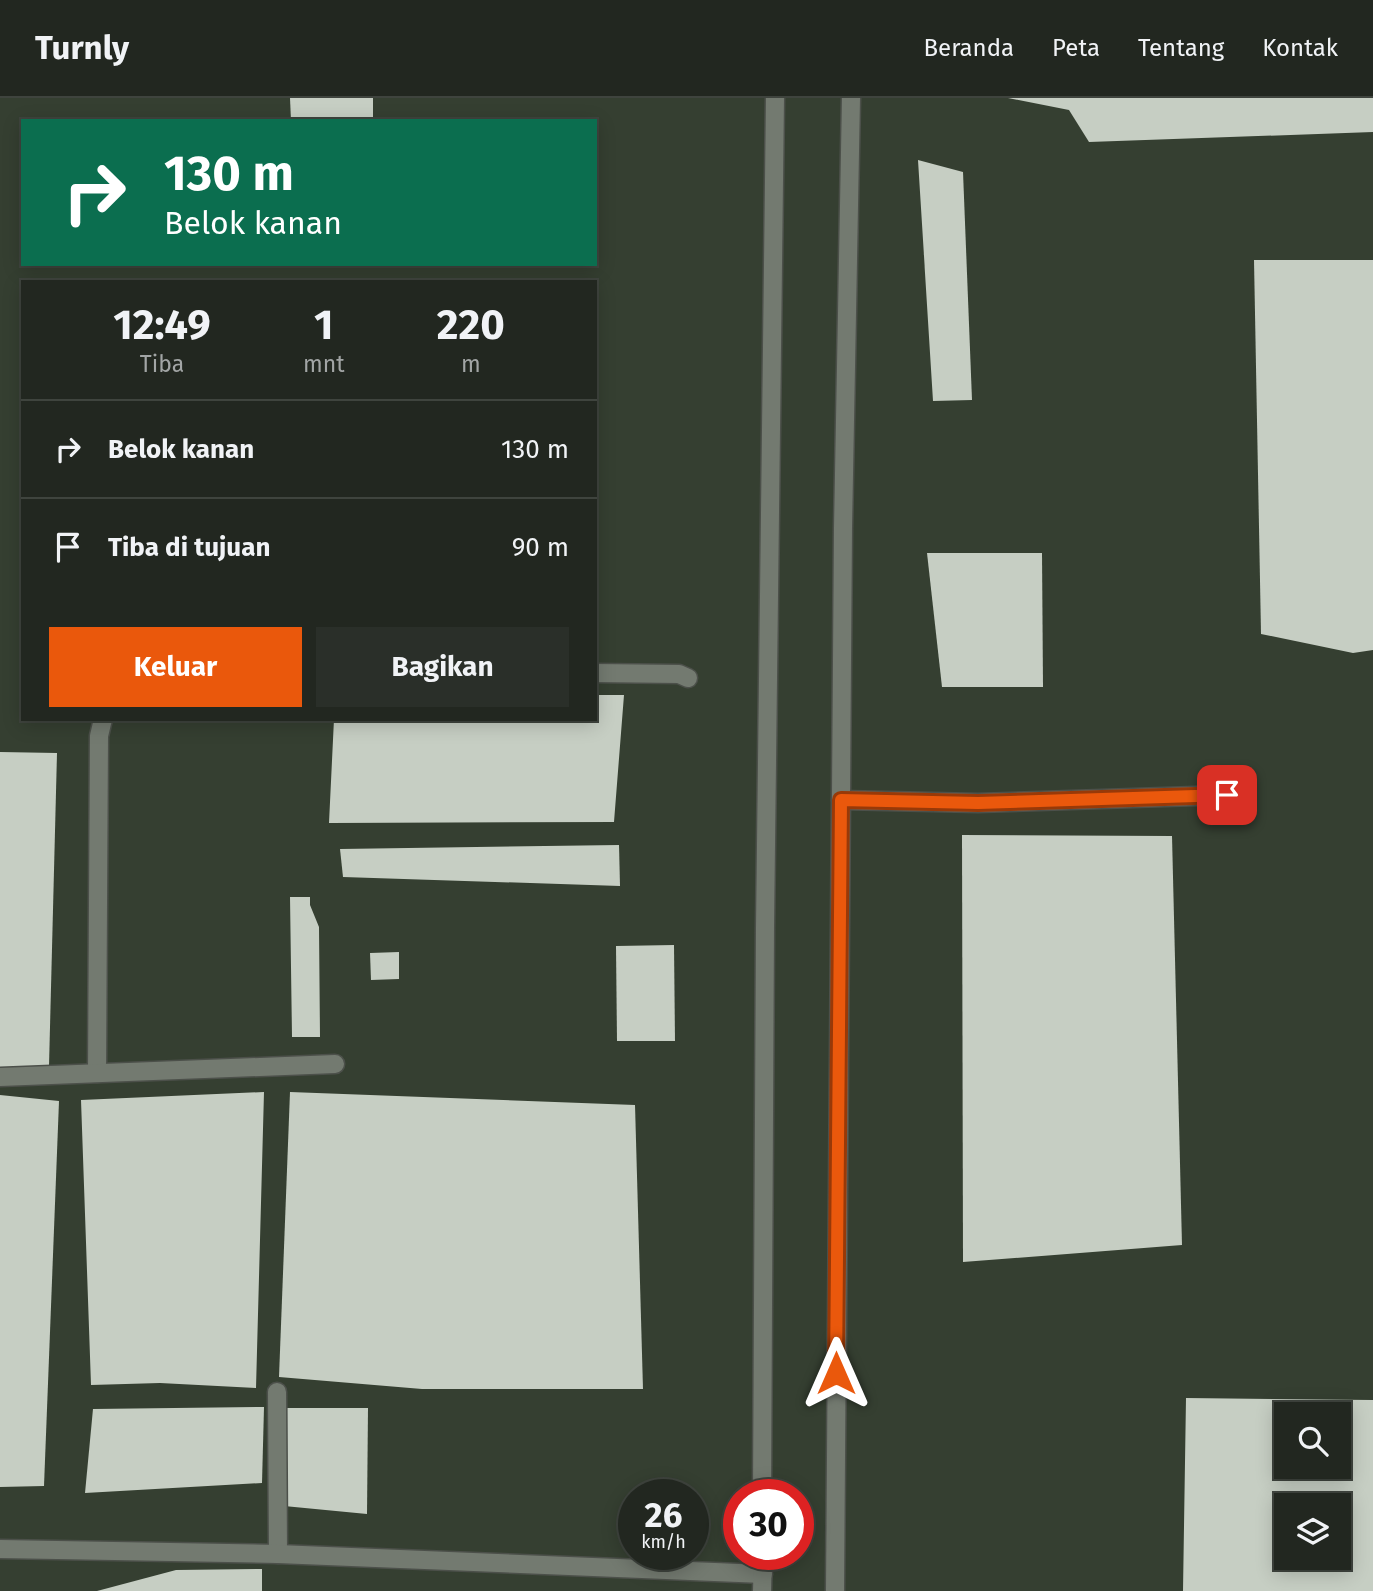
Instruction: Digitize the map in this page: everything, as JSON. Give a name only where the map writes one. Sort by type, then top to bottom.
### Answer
[{"type":"street","points":[[762,1479],[765,942],[775,98]]},
{"type":"street","points":[[835,1591],[841,800],[851,98]]},
{"type":"street","points":[[597,673],[679,674],[688,678]]},
{"type":"street","points":[[97,1073],[99,736],[103,721]]},
{"type":"street","points":[[841,800],[978,803],[1227,795]]},
{"type":"street","points":[[0,1077],[335,1064]]},
{"type":"street","points":[[276,1392],[278,1554]]},
{"type":"street","points":[[0,1549],[278,1554],[762,1582]]},
{"type":"shaded area","points":[[0,98],[1373,98],[1373,1591],[0,1591]]},
{"type":"building","points":[[290,98],[373,98],[373,119],[291,119]]},
{"type":"building","points":[[1008,98],[1373,98],[1373,132],[1089,142],[1069,110]]},
{"type":"building","points":[[918,160],[963,172],[972,400],[933,401]]},
{"type":"building","points":[[1254,260],[1373,260],[1373,650],[1353,653],[1261,634]]},
{"type":"building","points":[[927,553],[1042,553],[1043,687],[942,687]]},
{"type":"building","points":[[597,695],[624,695],[614,822],[329,823],[334,721],[597,721]]},
{"type":"building","points":[[0,752],[57,753],[49,1066],[0,1068]]},
{"type":"building","points":[[962,835],[1172,836],[1182,1245],[963,1262]]},
{"type":"building","points":[[619,845],[620,886],[343,877],[340,849]]},
{"type":"building","points":[[290,897],[310,897],[310,905],[319,927],[320,1037],[292,1037]]},
{"type":"building","points":[[674,945],[675,1041],[617,1041],[616,946]]},
{"type":"building","points":[[399,952],[399,979],[371,980],[370,953]]},
{"type":"building","points":[[264,1092],[256,1388],[160,1383],[91,1385],[81,1100]]},
{"type":"building","points":[[290,1092],[635,1105],[643,1389],[422,1389],[279,1377]]},
{"type":"building","points":[[0,1095],[59,1101],[44,1486],[0,1487]]},
{"type":"building","points":[[1186,1398],[1373,1400],[1373,1591],[1183,1591]]},
{"type":"building","points":[[264,1407],[262,1483],[85,1493],[93,1409]]},
{"type":"building","points":[[282,1408],[368,1408],[367,1514],[284,1506]]},
{"type":"building","points":[[262,1569],[262,1591],[97,1591],[176,1570]]},
{"type":"route","points":[[836,1373],[841,800],[978,803],[1227,795]]}]
